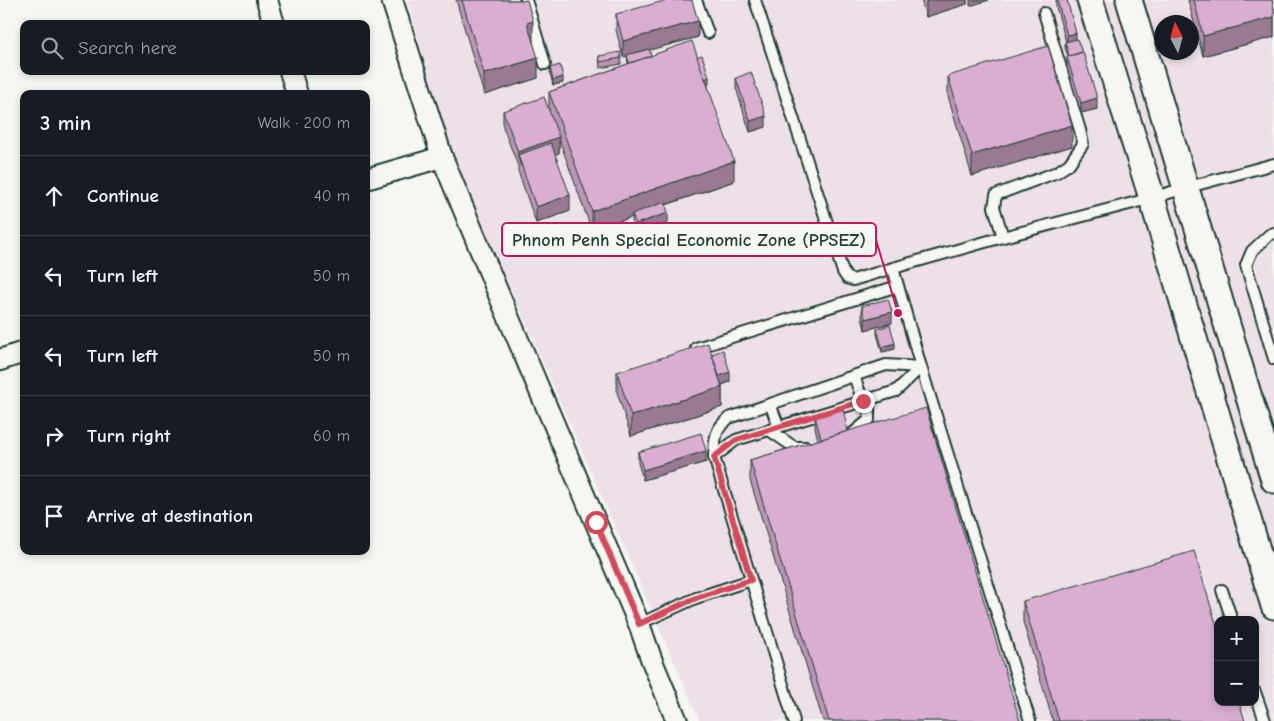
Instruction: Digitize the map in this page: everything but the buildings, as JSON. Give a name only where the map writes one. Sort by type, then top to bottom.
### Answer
[{"type":"street","points":[[266,0],[273,20]]},
{"type":"street","points":[[392,0],[442,157],[499,295],[644,622],[652,661],[677,721]]},
{"type":"street","points":[[1090,0],[1152,198],[1274,606]]},
{"type":"street","points":[[1129,0],[1274,480]]},
{"type":"street","points":[[291,75],[296,90]]},
{"type":"street","points":[[370,178],[442,157]]},
{"type":"street","points":[[0,360],[20,353]]},
{"type":"lane","points":[[526,0],[545,64]]},
{"type":"lane","points":[[696,0],[708,33]]},
{"type":"lane","points":[[755,0],[843,272],[847,278],[853,280],[1002,237],[1274,164]]},
{"type":"lane","points":[[1002,237],[994,207],[996,196],[1058,172],[1069,164],[1083,144],[1044,13]]},
{"type":"lane","points":[[1274,233],[1269,235],[1252,251],[1246,265],[1274,359]]},
{"type":"lane","points":[[893,268],[921,367],[1030,721]]},
{"type":"lane","points":[[688,350],[898,286]]},
{"type":"lane","points":[[794,721],[714,457],[715,439],[720,426],[729,418],[886,366],[921,367]]},
{"type":"lane","points":[[714,457],[736,440],[896,391],[921,367]]},
{"type":"lane","points":[[841,438],[850,435],[869,420],[866,400],[854,376]]},
{"type":"lane","points":[[770,404],[774,428],[794,447],[814,447]]},
{"type":"lane","points":[[644,622],[696,598],[751,580]]},
{"type":"lane","points":[[1222,590],[1231,616]]},
{"type":"lane","points":[[1259,704],[1265,721]]},
{"type":"shaded area","points":[[407,0],[1274,0],[1274,721],[700,721],[453,157]]},
{"type":"place","name":"Phnom Penh Special Economic Zone (PPSEZ)","points":[[898,313]]},
{"type":"route","points":[[596,522],[639,624],[696,598],[751,580],[714,457],[736,440],[863,401]]}]
